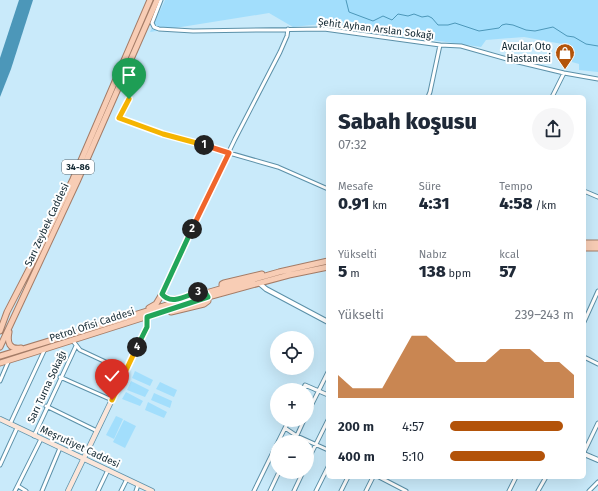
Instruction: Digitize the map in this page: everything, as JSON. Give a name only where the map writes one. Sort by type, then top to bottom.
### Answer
[{"type":"main road","name":"Sarı Zeybek Caddesi","points":[[0,330],[7,312],[39,250],[72,179],[150,0]]},
{"type":"main road","name":"Sarı Zeybek Caddesi","points":[[0,347],[77,182],[157,0]]},
{"type":"main road","points":[[586,243],[598,243]]},
{"type":"main road","points":[[586,248],[598,248]]},
{"type":"main road","points":[[222,291],[222,284],[224,283],[326,261]]},
{"type":"main road","name":"Petrol Ofisi Caddesi","points":[[0,356],[207,295],[326,267]]},
{"type":"main road","points":[[126,318],[154,306],[162,294],[166,299],[172,300],[200,292],[207,295]]},
{"type":"main road","name":"Petrol Ofisi Caddesi","points":[[0,362],[45,349],[74,343],[147,317],[204,304],[208,301],[207,295]]},
{"type":"main road","points":[[68,491],[147,327],[147,317]]},
{"type":"main road","points":[[12,321],[8,337],[10,346],[17,349],[42,344]]},
{"type":"main road","name":"Meşrutiyet Caddesi","points":[[0,419],[152,491]]},
{"type":"street","name":"Şehit Ayhan Arslan Sokağı","points":[[161,0],[152,23],[154,27],[159,29],[193,31],[324,29],[440,45],[450,44],[461,46],[564,73],[598,79]]},
{"type":"street","points":[[162,294],[229,153],[274,64],[287,36],[288,29]]},
{"type":"street","points":[[429,95],[440,45]]},
{"type":"street","points":[[553,95],[564,73]]},
{"type":"street","points":[[129,99],[119,118],[163,134],[278,167],[326,188]]},
{"type":"street","points":[[586,193],[598,197]]},
{"type":"street","points":[[259,283],[266,289],[326,321]]},
{"type":"street","points":[[586,318],[598,291]]},
{"type":"street","points":[[74,343],[80,350],[125,371]]},
{"type":"street","name":"Sarı Turna Sokağı","points":[[34,436],[74,343]]},
{"type":"street","points":[[10,424],[45,349]]},
{"type":"street","points":[[586,358],[598,364]]},
{"type":"street","points":[[0,381],[9,360]]},
{"type":"street","points":[[314,399],[326,376]]},
{"type":"street","points":[[60,377],[112,400]]},
{"type":"street","points":[[314,389],[326,394]]},
{"type":"street","points":[[46,406],[97,431]]},
{"type":"street","points":[[586,449],[598,423]]},
{"type":"street","points":[[314,448],[326,424]]},
{"type":"street","points":[[0,465],[17,428]]},
{"type":"street","points":[[282,435],[285,428],[296,435]]},
{"type":"street","points":[[16,491],[41,439]]},
{"type":"street","points":[[316,444],[326,449]]},
{"type":"street","points":[[42,491],[60,448]]},
{"type":"street","points":[[586,454],[598,460]]},
{"type":"street","points":[[254,491],[270,459]]},
{"type":"street","points":[[98,491],[108,470]]},
{"type":"street","points":[[316,491],[326,471]]},
{"type":"street","points":[[121,491],[127,479]]},
{"type":"street","points":[[270,491],[276,479]]},
{"type":"street","points":[[294,491],[300,479]]},
{"type":"street","points":[[341,491],[347,479]]},
{"type":"street","points":[[366,491],[372,479]]},
{"type":"street","points":[[383,479],[406,491]]},
{"type":"street","points":[[509,491],[515,479]]},
{"type":"street","points":[[538,491],[545,479]]},
{"type":"street","points":[[589,491],[598,482]]},
{"type":"street","points":[[136,491],[138,485]]},
{"type":"street","points":[[18,486],[26,491]]},
{"type":"shaded area","points":[[19,0],[33,0],[11,69],[0,97],[0,58]]},
{"type":"shaded area","points":[[165,0],[598,0],[598,72],[579,70],[579,64],[572,62],[573,46],[524,37],[486,40],[481,47],[321,24],[293,27],[269,13],[150,32]]},
{"type":"shaded area","points":[[135,371],[153,380],[150,386],[132,378]]},
{"type":"shaded area","points":[[131,381],[149,390],[145,397],[127,390]]},
{"type":"shaded area","points":[[160,382],[177,390],[174,397],[156,389]]},
{"type":"shaded area","points":[[126,392],[143,401],[140,406],[122,399]]},
{"type":"shaded area","points":[[154,393],[172,401],[170,408],[151,400]]},
{"type":"shaded area","points":[[148,402],[167,412],[164,418],[145,410]]},
{"type":"shaded area","points":[[116,416],[123,419],[114,439],[106,435]]},
{"type":"shaded area","points":[[124,420],[136,426],[125,448],[113,442]]},
{"type":"waterway","points":[[346,0],[349,12],[373,21],[383,16],[392,20],[398,14],[408,16],[414,14],[422,17],[428,16],[438,25],[455,23],[479,31],[499,28],[506,24],[535,31],[553,27],[567,36],[574,37],[586,44],[598,46]]},
{"type":"place","name":"Avcılar Oto Hastanesi","points":[[565,70]]},
{"type":"route","points":[[112,400],[147,327],[147,317],[208,297],[204,291],[172,300],[166,299],[162,294],[208,194],[229,153],[163,134],[119,118],[129,99]]}]
